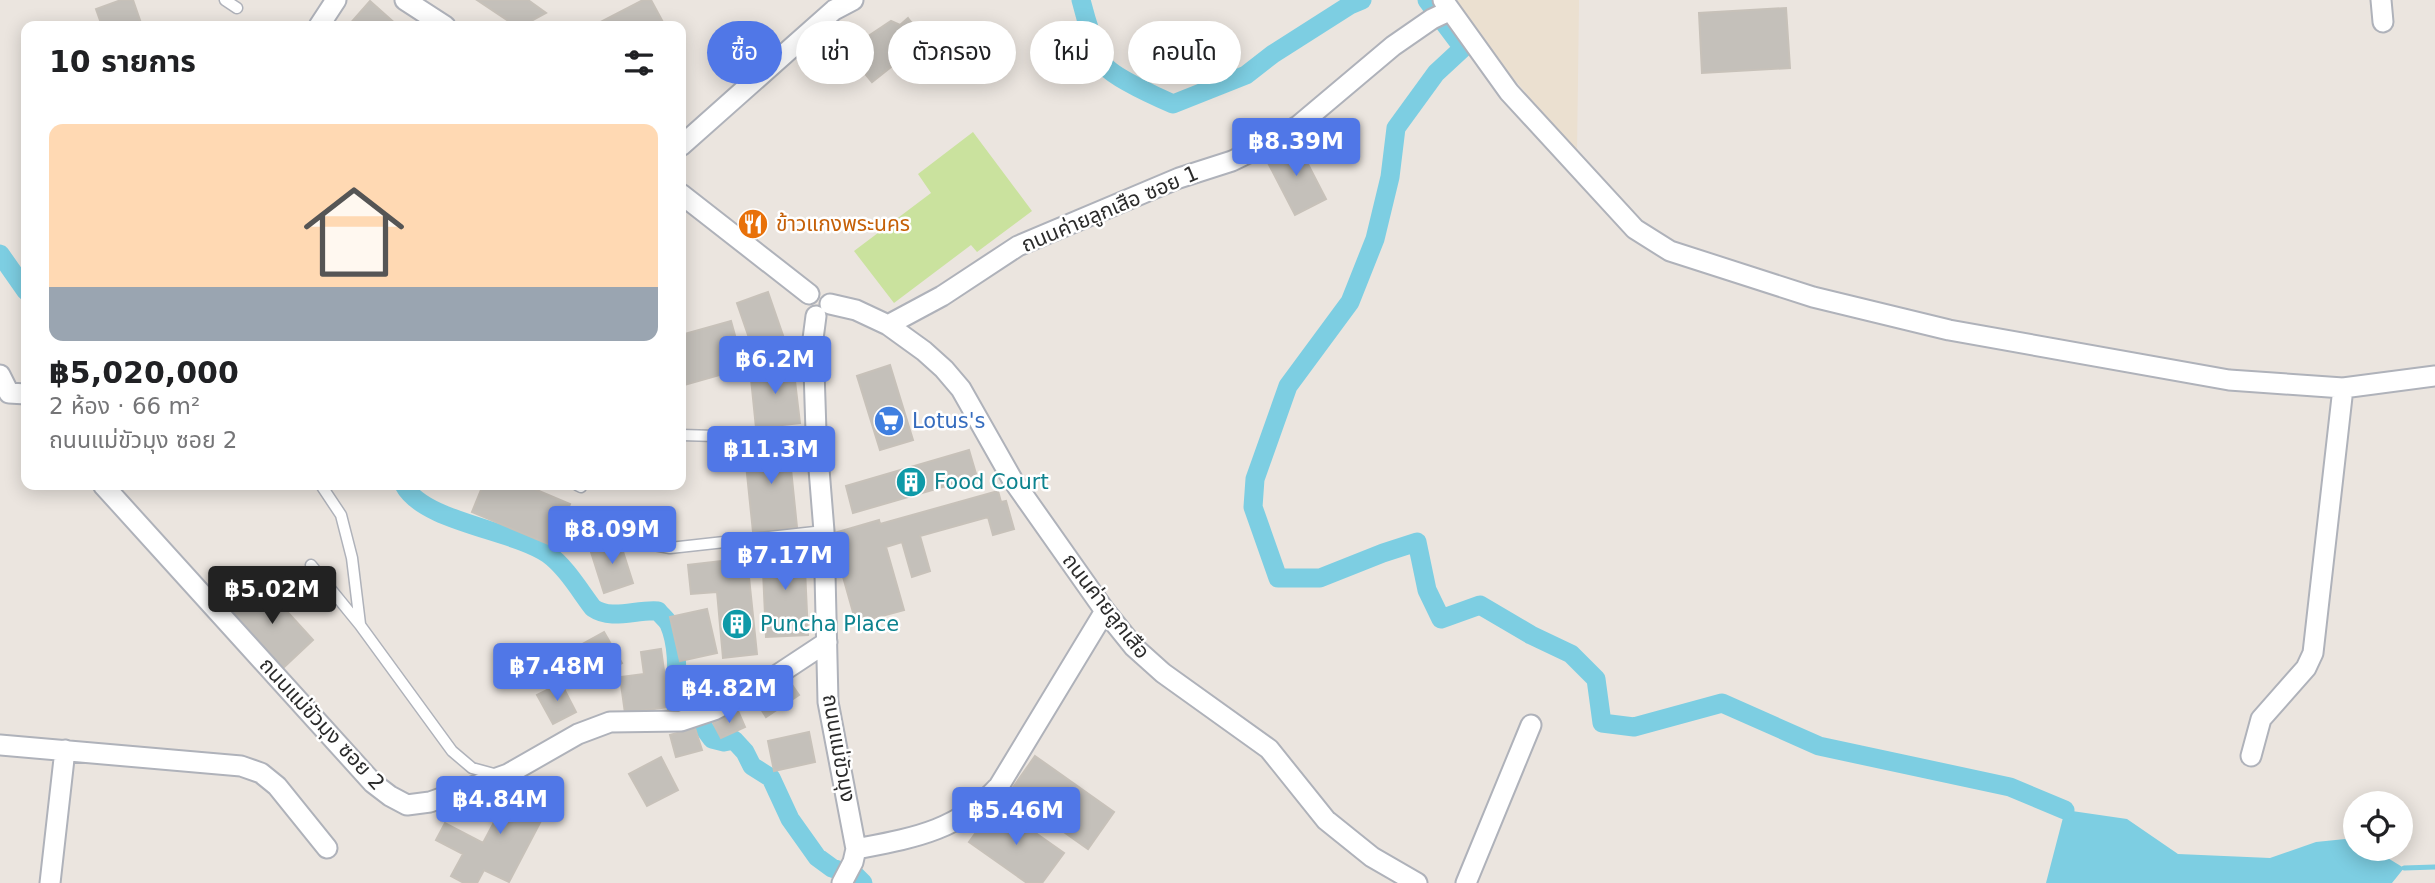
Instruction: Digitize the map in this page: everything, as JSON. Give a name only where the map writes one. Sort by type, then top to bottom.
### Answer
[{"type":"street","points":[[322,21],[336,0]]},
{"type":"street","points":[[405,0],[418,19]]},
{"type":"street","points":[[686,142],[834,9],[853,0]]},
{"type":"street","points":[[2381,0],[2383,22]]},
{"type":"street","points":[[1441,10],[1509,92],[1593,185],[1635,229],[1670,251],[1813,297],[1950,330],[2229,380],[2343,388],[2435,376]]},
{"type":"street","name":"ถนนค่ายลูกเสือ ซอย 1","points":[[888,325],[942,296],[1018,246],[1179,178],[1232,161],[1298,126],[1393,46],[1441,10]]},
{"type":"street","points":[[686,198],[809,294],[805,306],[810,313],[823,310]]},
{"type":"street","name":"ถนนค่ายลูกเสือ","points":[[823,310],[856,310],[888,325],[924,351],[961,389],[1012,479],[1105,611],[1134,647],[1163,673],[1269,749],[1326,820],[1372,857],[1417,883]]},
{"type":"street","name":"ถนนแม่ขัวมุง","points":[[823,310],[813,339],[816,432],[824,531],[828,702],[856,849]]},
{"type":"street","points":[[0,375],[9,393],[21,394]]},
{"type":"street","points":[[2251,756],[2261,719],[2306,668],[2313,653],[2343,388]]},
{"type":"street","name":"ถนนแม่ขัวมุง ซอย 2","points":[[108,490],[373,783],[407,805],[430,803],[508,774],[578,734],[610,722],[681,721],[714,710],[765,683],[827,642]]},
{"type":"street","points":[[842,883],[853,862],[856,849],[934,831],[961,819],[982,805],[999,786],[1105,611]]},
{"type":"street","points":[[1465,883],[1531,725]]},
{"type":"street","points":[[0,745],[241,766],[261,773],[277,786],[327,848]]},
{"type":"street","points":[[50,883],[65,750]]},
{"type":"lane","points":[[225,0],[237,8]]},
{"type":"lane","points":[[686,435],[752,437],[816,432]]},
{"type":"lane","points":[[324,490],[341,515],[352,558],[360,625]]},
{"type":"lane","points":[[632,533],[649,544],[670,548],[824,531]]},
{"type":"lane","points":[[311,565],[360,625],[452,751],[472,768],[487,774],[508,774]]},
{"type":"shaded area","points":[[1456,0],[1579,0],[1577,152],[1507,71]]},
{"type":"green space","points":[[973,132],[1032,211],[977,252],[971,245],[894,303],[854,251],[931,193],[918,174]]},
{"type":"water","points":[[2065,810],[2127,819],[2178,854],[2270,858],[2316,842],[2343,839],[2343,861],[2393,861],[2404,868],[2392,883],[2046,883]]},
{"type":"building","points":[[121,0],[133,0],[140,21],[100,21],[96,9]]},
{"type":"building","points":[[477,0],[528,0],[546,13],[531,21],[508,21]]},
{"type":"building","points":[[643,0],[651,0],[662,21],[603,21]]},
{"type":"building","points":[[370,1],[392,21],[352,21]]},
{"type":"building","points":[[1786,8],[1790,68],[1702,73],[1699,13]]},
{"type":"building","points":[[888,23],[888,69],[874,80],[874,32]]},
{"type":"building","points":[[1296,141],[1326,199],[1295,215],[1265,157]]},
{"type":"building","points":[[768,292],[788,350],[757,361],[737,303]]},
{"type":"building","points":[[731,321],[744,368],[686,385],[686,334]]},
{"type":"building","points":[[793,364],[800,423],[756,428],[750,369]]},
{"type":"building","name":"Lotus's","points":[[890,365],[913,440],[880,450],[857,376]]},
{"type":"building","points":[[788,440],[797,527],[753,532],[744,445]]},
{"type":"building","name":"Food Court","points":[[969,450],[977,477],[853,513],[846,486]]},
{"type":"building","points":[[481,490],[537,490],[570,504],[553,546],[472,512]]},
{"type":"building","points":[[998,491],[1001,502],[1006,501],[1014,529],[993,535],[988,517],[920,536],[930,571],[912,577],[902,542],[886,547],[904,610],[856,623],[831,534],[879,520],[880,524]]},
{"type":"building","points":[[619,539],[633,583],[604,593],[590,549]]},
{"type":"building","points":[[804,547],[808,635],[766,637],[762,549]]},
{"type":"building","name":"Puncha Place","points":[[747,558],[757,654],[723,658],[717,592],[691,594],[688,565]]},
{"type":"building","points":[[262,584],[313,640],[282,669],[230,613]]},
{"type":"building","points":[[707,609],[717,653],[680,661],[670,617]]},
{"type":"building","points":[[604,632],[622,663],[597,677],[579,646]]},
{"type":"building","points":[[661,649],[669,707],[625,713],[620,677],[644,674],[641,652]]},
{"type":"building","points":[[788,679],[799,695],[766,717],[756,701]]},
{"type":"building","points":[[561,683],[576,712],[553,724],[537,695]]},
{"type":"building","points":[[738,711],[745,727],[721,738],[713,723]]},
{"type":"building","points":[[695,728],[702,750],[676,757],[670,735]]},
{"type":"building","points":[[809,732],[815,762],[774,771],[768,741]]},
{"type":"building","points":[[1035,756],[1114,812],[1088,849],[1009,793]]},
{"type":"building","points":[[661,757],[678,790],[647,806],[629,774]]},
{"type":"building","points":[[518,777],[554,796],[509,882],[484,870],[477,883],[464,883],[451,876],[463,854],[436,840],[445,823],[483,843]]},
{"type":"building","points":[[996,805],[1064,853],[1042,883],[1027,883],[969,842]]},
{"type":"waterway","points":[[1081,0],[1095,45],[1106,67],[1127,82],[1173,104],[1246,75],[1273,54],[1362,0]]},
{"type":"waterway","points":[[1427,0],[1463,48],[1436,73],[1396,128],[1390,177],[1375,239],[1350,302],[1288,386],[1255,479],[1253,507],[1278,578],[1320,578],[1417,542],[1427,590],[1441,619],[1480,605],[1531,635],[1571,654],[1596,679],[1602,723],[1634,727],[1722,703],[1819,746],[2010,787],[2065,810]]},
{"type":"waterway","points":[[0,254],[21,284]]},
{"type":"waterway","points":[[408,490],[414,498],[449,517],[514,538],[548,554],[567,572],[593,608],[600,612],[616,614],[658,611],[669,624],[675,644],[676,707],[687,719],[701,724],[712,739],[724,742],[734,740],[745,752],[752,766],[771,778],[790,819],[817,857],[841,871]]},
{"type":"waterway","points":[[2404,868],[2435,867]]},
{"type":"waterway","points":[[855,875],[863,883]]},
{"type":"place","name":"ข้าวแกงพระนคร","points":[[753,224]]},
{"type":"place","name":"Lotus's","points":[[889,421]]},
{"type":"place","name":"Food Court","points":[[911,482]]},
{"type":"place","name":"Puncha Place","points":[[737,624]]}]
